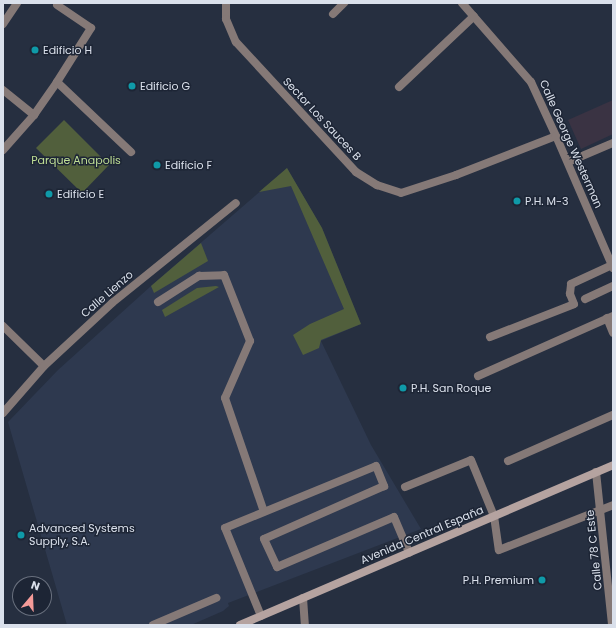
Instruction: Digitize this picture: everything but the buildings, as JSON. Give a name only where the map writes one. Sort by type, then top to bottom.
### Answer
[{"type":"main road","name":"Avenida Central España","points":[[240,625],[613,465]]},
{"type":"street","points":[[3,24],[17,3]]},
{"type":"street","name":"Sector Los Sauces B","points":[[226,3],[226,20],[236,42],[356,172],[377,185],[401,192],[456,175],[556,136]]},
{"type":"street","points":[[333,14],[344,3]]},
{"type":"street","name":"Calle George Westerman","points":[[462,3],[531,82],[610,254],[612,266]]},
{"type":"street","points":[[3,150],[34,115],[91,28],[57,5]]},
{"type":"street","points":[[399,87],[474,16]]},
{"type":"street","points":[[57,82],[131,152]]},
{"type":"street","points":[[3,90],[34,115]]},
{"type":"street","points":[[568,162],[613,144]]},
{"type":"street","name":"Calle Lienzo","points":[[3,413],[44,366],[112,303],[236,203]]},
{"type":"street","points":[[490,338],[574,304],[570,294],[571,284],[612,266]]},
{"type":"street","points":[[158,302],[200,276],[224,275],[250,341],[225,398],[264,512]]},
{"type":"street","points":[[585,299],[613,286]]},
{"type":"street","points":[[478,376],[610,317],[613,333]]},
{"type":"street","points":[[3,326],[44,366]]},
{"type":"street","points":[[508,461],[613,415]]},
{"type":"street","points":[[405,487],[471,460],[494,516],[499,550],[613,505]]},
{"type":"street","points":[[261,616],[225,528],[376,466],[384,486],[264,539],[277,567],[394,517],[409,553]]},
{"type":"street","name":"Calle 78 C Este","points":[[596,472],[612,625]]},
{"type":"street","points":[[153,625],[216,598]]},
{"type":"street","points":[[303,598],[304,625]]},
{"type":"shaded area","points":[[613,100],[613,134],[581,149],[568,120]]},
{"type":"shaded area","points":[[287,168],[322,228],[361,324],[321,341],[371,445],[421,529],[228,603],[229,606],[223,611],[191,625],[67,625],[8,422],[58,370],[151,286]]},
{"type":"green space","name":"Parque Anapolis","points":[[64,120],[109,165],[82,193],[36,148]]},
{"type":"green space","points":[[287,168],[322,228],[361,324],[321,340],[319,348],[303,355],[293,335],[310,324],[344,309],[291,186],[259,192]]},
{"type":"green space","points":[[201,243],[208,261],[154,293],[151,286]]},
{"type":"green space","points":[[219,287],[165,317],[162,310],[197,288]]},
{"type":"place","name":"Edificio H","points":[[35,50]]},
{"type":"place","name":"Edificio G","points":[[132,86]]},
{"type":"place","name":"Edificio F","points":[[157,165]]},
{"type":"place","name":"Edificio E","points":[[49,194]]},
{"type":"place","name":"P.H. M-3","points":[[517,201]]},
{"type":"place","name":"P.H. San Roque","points":[[403,388]]},
{"type":"place","name":"Advanced Systems Supply, S.A.","points":[[21,535]]},
{"type":"place","name":"P.H. Premium","points":[[542,580]]}]
